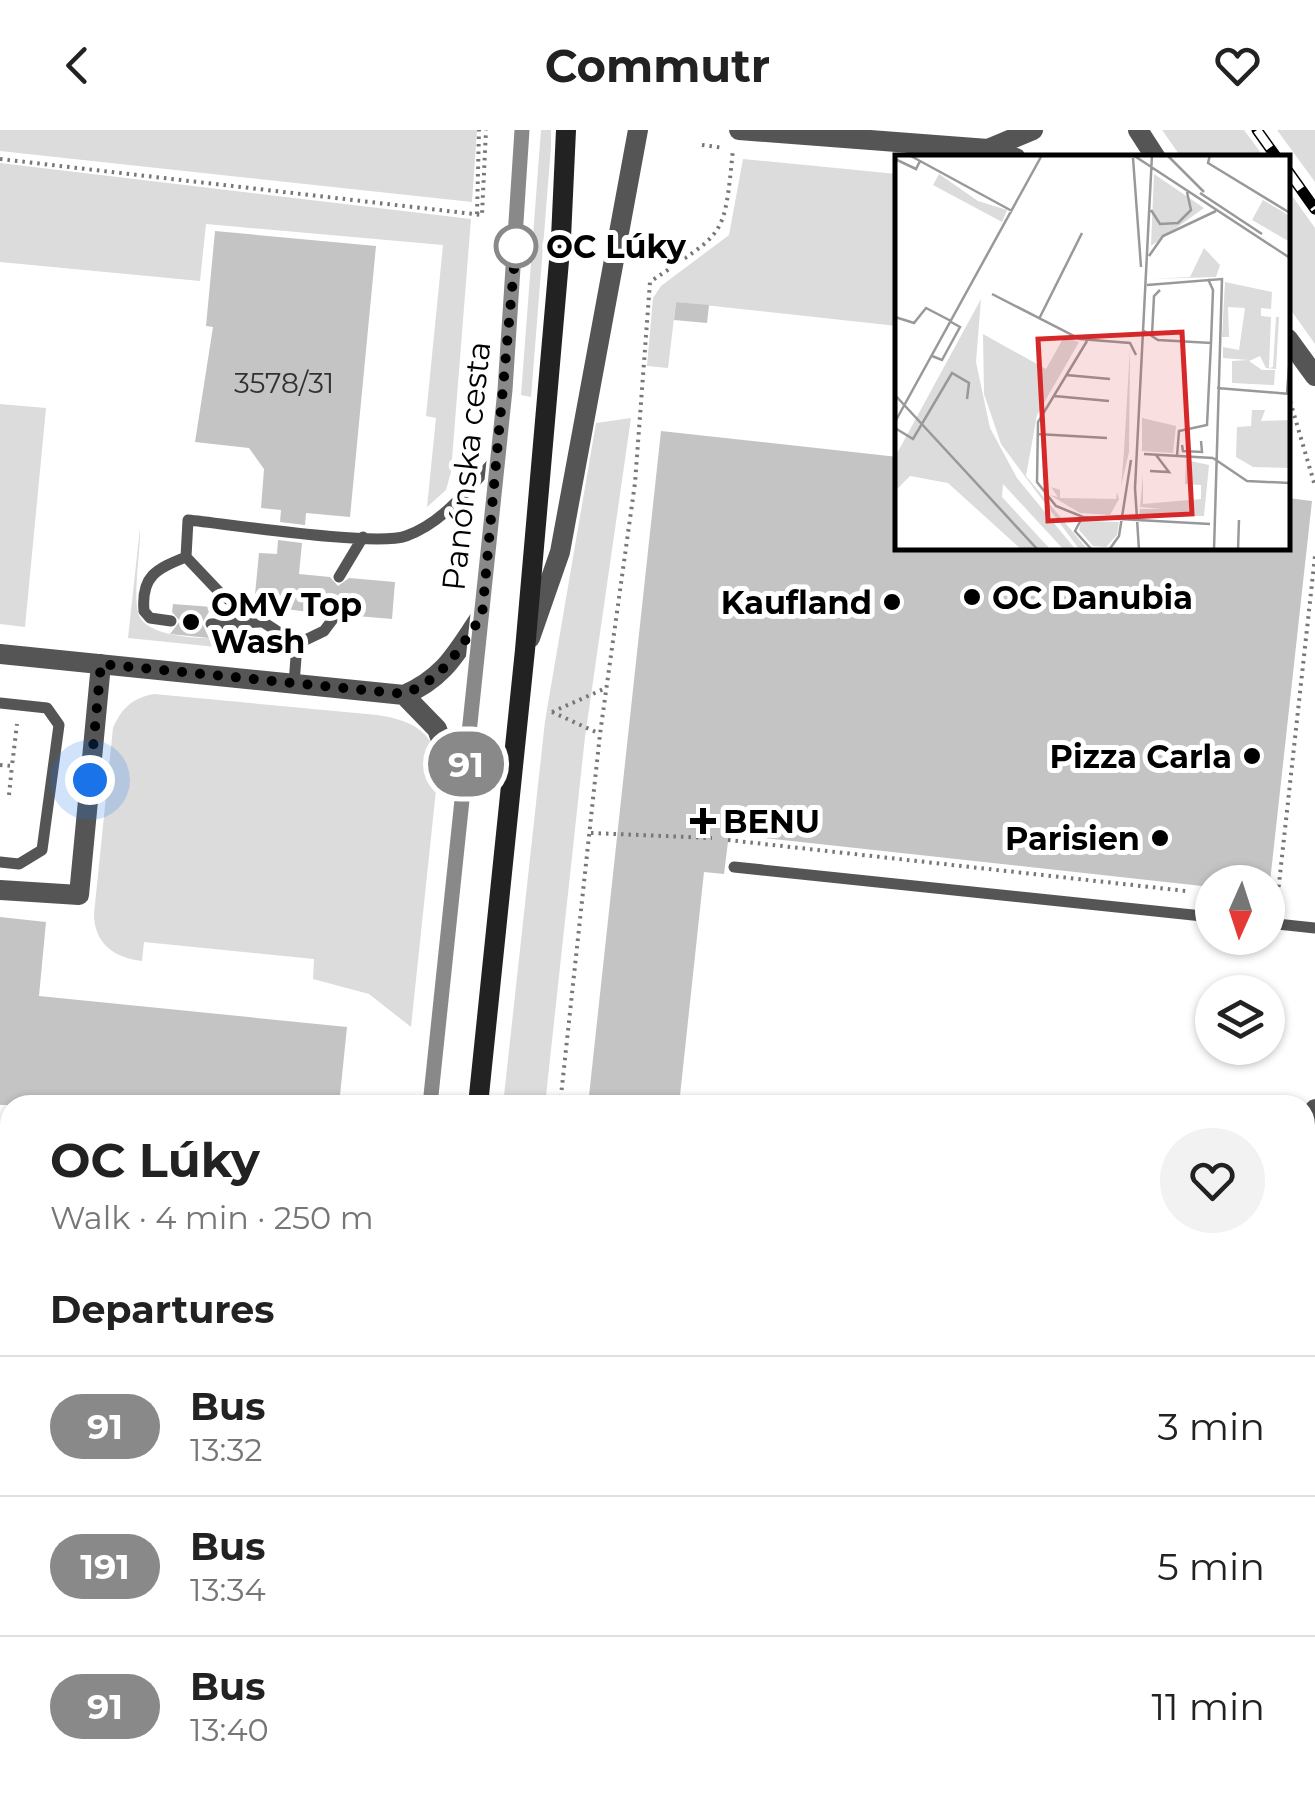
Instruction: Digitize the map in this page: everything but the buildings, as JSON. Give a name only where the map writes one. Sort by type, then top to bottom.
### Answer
[{"type":"main road","name":"Panónska cesta","points":[[431,1095],[498,458],[522,130]]},
{"type":"main road","points":[[479,1095],[526,650],[566,130]]},
{"type":"street","points":[[526,650],[560,552],[638,130]]},
{"type":"street","points":[[988,149],[1033,130]]},
{"type":"street","points":[[1138,130],[1154,155]]},
{"type":"street","points":[[736,140],[988,149],[1007,155]]},
{"type":"street","points":[[1290,342],[1315,376]]},
{"type":"street","points":[[0,654],[404,694],[438,678],[450,666],[482,616]]},
{"type":"street","points":[[0,890],[78,895],[101,664]]},
{"type":"street","points":[[404,694],[437,729],[462,798]]},
{"type":"lane","points":[[297,644],[224,596],[186,557],[188,520],[363,537],[406,536],[443,516],[498,458]]},
{"type":"lane","points":[[340,578],[363,537]]},
{"type":"lane","points":[[171,620],[150,618],[144,611],[147,581],[155,570],[186,557]]},
{"type":"lane","points":[[297,644],[324,630],[336,615]]},
{"type":"lane","points":[[211,624],[260,622]]},
{"type":"lane","points":[[294,684],[297,644]]},
{"type":"lane","points":[[0,702],[47,708],[59,725],[42,850],[19,864],[0,862]]},
{"type":"lane","points":[[734,867],[1195,915]]},
{"type":"lane","points":[[1285,925],[1315,928]]},
{"type":"path","points":[[0,159],[480,214],[482,130]]},
{"type":"path","points":[[561,1095],[600,734],[635,483],[650,282],[720,233],[727,212],[736,140]]},
{"type":"path","points":[[1290,401],[1315,486]]},
{"type":"path","points":[[1281,865],[1315,556]]},
{"type":"path","points":[[600,734],[552,712],[606,688]]},
{"type":"path","points":[[9,795],[19,704]]},
{"type":"path","points":[[0,765],[12,766]]},
{"type":"path","points":[[591,834],[712,838]]},
{"type":"path","points":[[728,840],[1186,891]]},
{"type":"shaded area","points":[[0,130],[477,130],[472,202],[0,151]]},
{"type":"shaded area","points":[[541,130],[551,130],[551,147],[531,397],[521,395]]},
{"type":"shaded area","points":[[1162,130],[1244,130],[1263,155],[1180,155]]},
{"type":"shaded area","points":[[1277,130],[1315,130],[1315,182]]},
{"type":"shaded area","points":[[743,159],[895,174],[895,326],[676,302],[668,368],[647,366],[653,298],[661,286],[729,235]]},
{"type":"shaded area","points":[[0,163],[471,219],[451,472],[446,490],[427,507],[436,418],[426,416],[443,245],[206,224],[200,281],[0,262]]},
{"type":"shaded area","points":[[1290,193],[1315,228],[1315,344],[1290,309]]},
{"type":"shaded area","points":[[0,404],[46,408],[25,627],[0,624]]},
{"type":"shaded area","points":[[631,418],[585,737],[546,1095],[504,1095],[545,721],[596,423]]},
{"type":"shaded area","points":[[140,528],[136,597],[139,615],[146,624],[175,635],[259,638],[267,646],[265,652],[128,638]]},
{"type":"shaded area","points":[[154,694],[377,715],[401,720],[427,737],[437,758],[438,771],[411,1027],[369,994],[313,979],[314,959],[144,942],[142,961],[115,952],[102,941],[94,914],[113,728],[129,705]]},
{"type":"railway","points":[[1257,130],[1275,155]]},
{"type":"railway","points":[[1290,174],[1315,209]]},
{"type":"bus line","name":"91","points":[[431,1095],[505,390],[522,130]]},
{"type":"place","name":"OC Lúky","points":[[516,246]]},
{"type":"place","name":"OC Danubia","points":[[972,597]]},
{"type":"place","name":"Kaufland","points":[[892,602]]},
{"type":"place","name":"OMV Top Wash","points":[[191,622]]},
{"type":"place","name":"Pizza Carla","points":[[1252,756]]},
{"type":"place","name":"BENU","points":[[703,821]]},
{"type":"place","name":"Parisien","points":[[1160,838]]},
{"type":"route","points":[[90,780],[101,664],[404,694],[438,678],[458,656],[482,616],[516,246]]}]
